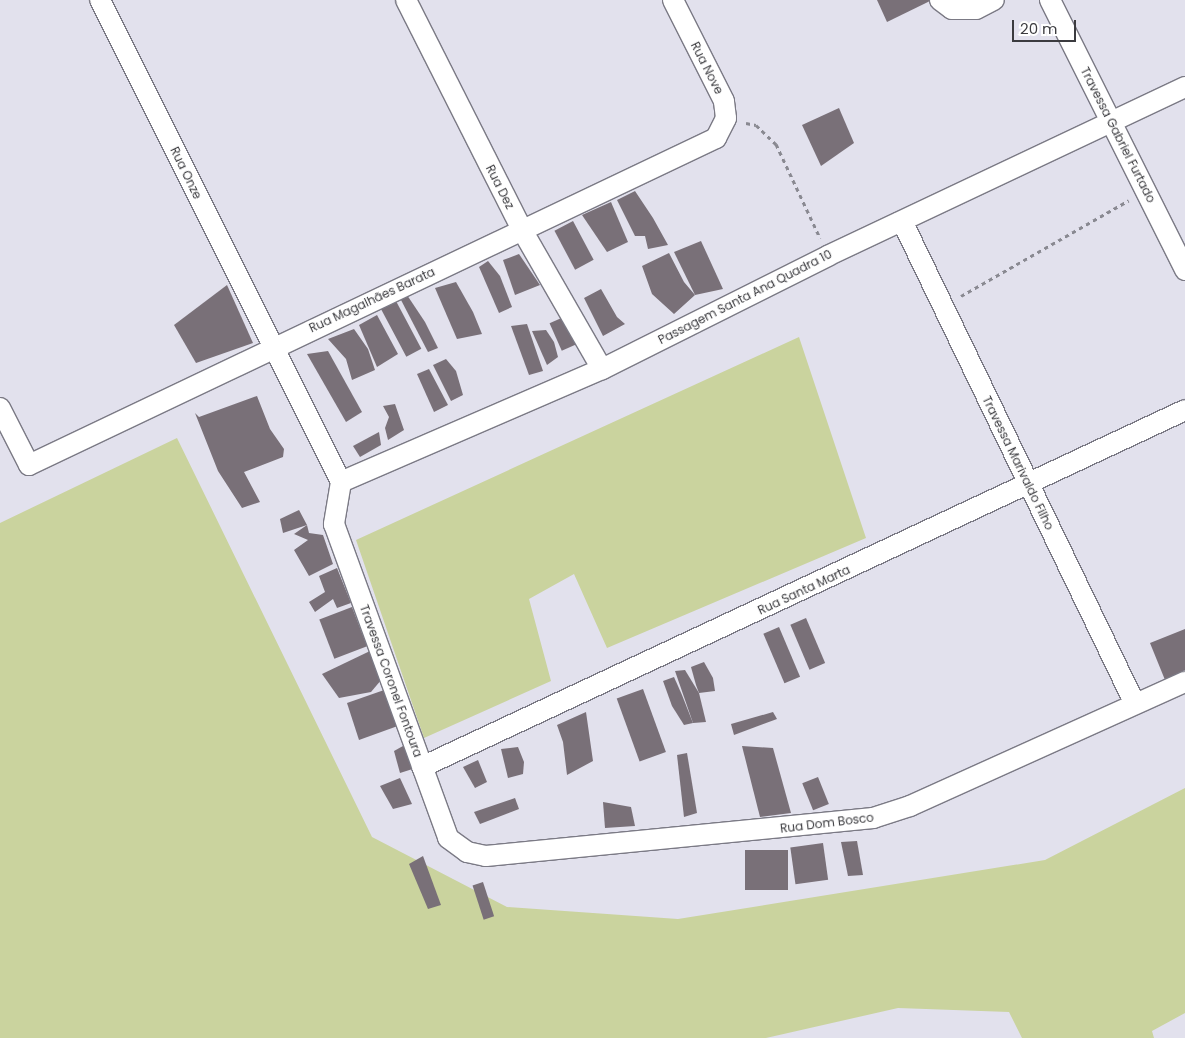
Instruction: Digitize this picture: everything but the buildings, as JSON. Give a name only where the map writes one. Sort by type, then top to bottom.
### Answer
[{"type":"street","name":"Rua Onze","points":[[100,0],[341,482]]},
{"type":"street","name":"Rua Dez","points":[[406,0],[522,230],[602,369]]},
{"type":"street","name":"Rua Nove","points":[[673,0],[724,101],[726,118]]},
{"type":"street","points":[[940,0],[952,9],[976,9],[994,0]]},
{"type":"street","name":"Travessa Gabriel Furtado","points":[[1050,0],[1185,270]]},
{"type":"street","name":"Passagem Santa Ana Quadra 10","points":[[341,482],[602,369],[828,256],[1185,87]]},
{"type":"street","name":"Rua Magalhães Barata","points":[[0,408],[29,464],[272,347],[716,138],[726,118]]},
{"type":"street","name":"Travessa Marivaldo Filho","points":[[902,221],[1135,704]]},
{"type":"street","name":"Rua Santa Marta","points":[[422,766],[1185,410]]},
{"type":"street","name":"Travessa Coronel Fontoura","points":[[341,482],[334,524],[448,838]]},
{"type":"street","name":"Rua Dom Bosco","points":[[448,838],[467,852],[504,856],[873,818],[910,806],[1185,682]]},
{"type":"path","points":[[726,118],[756,126],[776,144],[828,256]]},
{"type":"path","points":[[943,306],[1146,191]]},
{"type":"green space","points":[[799,337],[866,538],[607,648],[574,574],[529,599],[551,681],[424,738],[356,540]]},
{"type":"green space","points":[[177,438],[372,837],[507,907],[678,919],[1045,860],[1185,788],[1185,1013],[1152,1031],[1154,1038],[1022,1038],[1009,1012],[898,1008],[766,1038],[0,1038],[0,523]]}]
